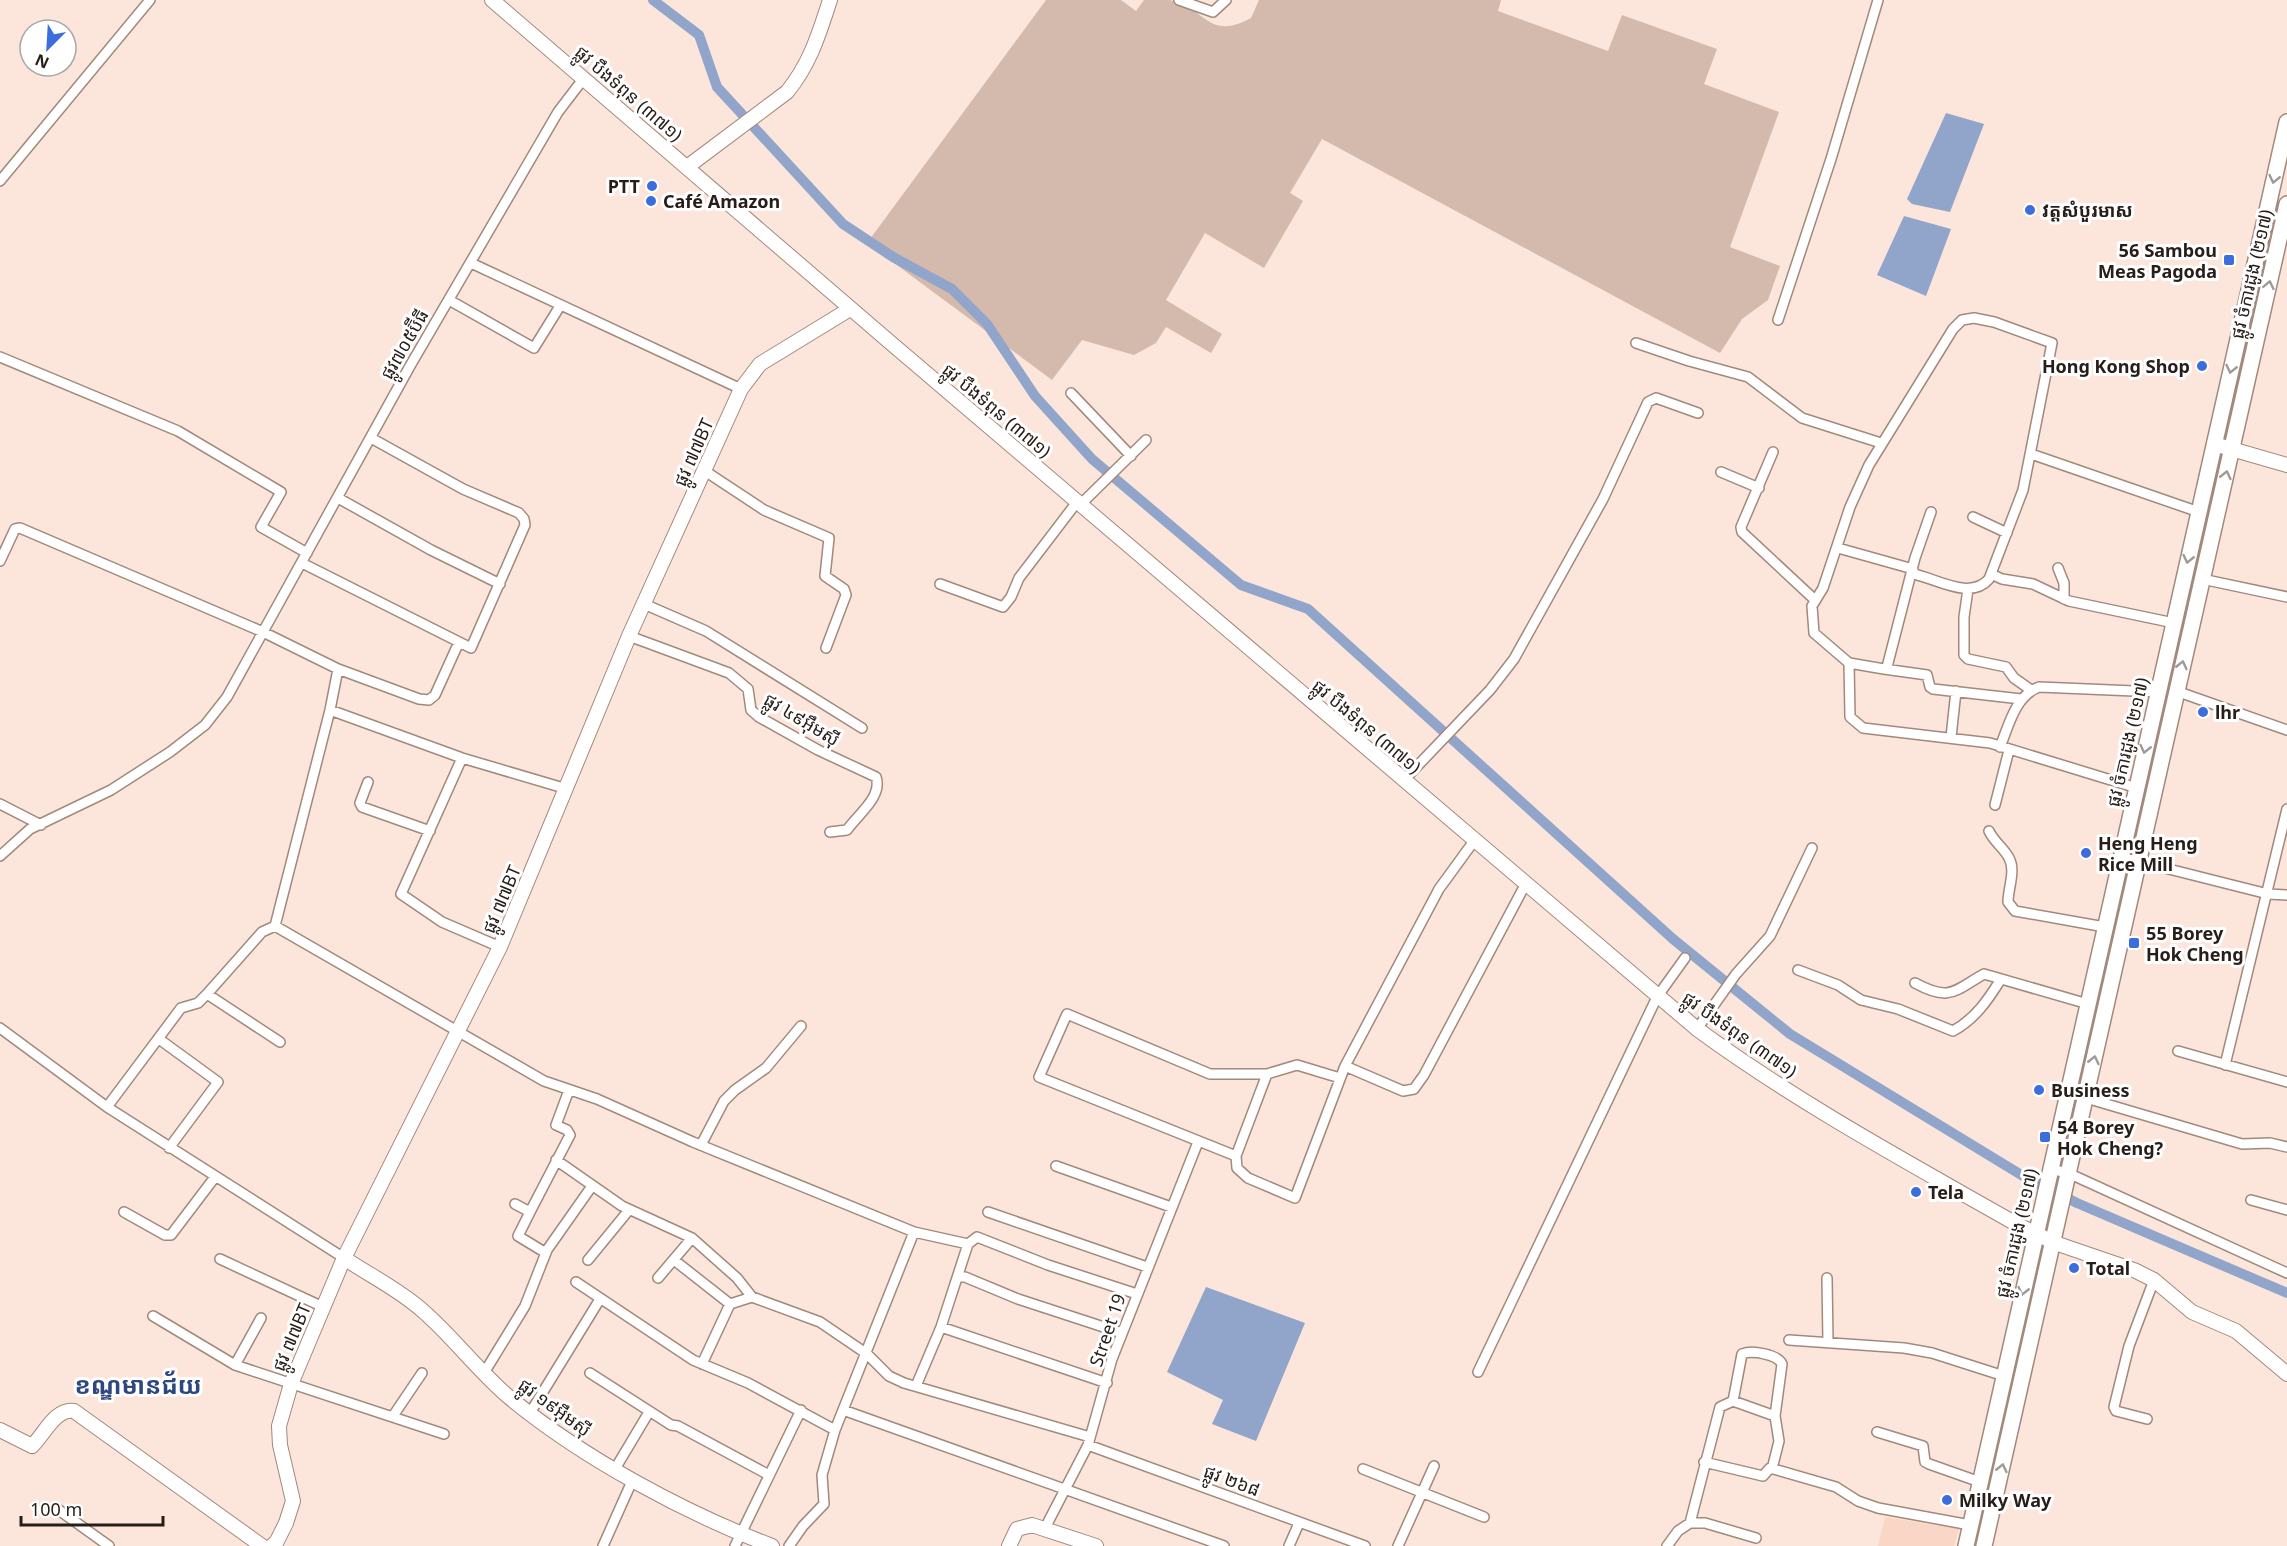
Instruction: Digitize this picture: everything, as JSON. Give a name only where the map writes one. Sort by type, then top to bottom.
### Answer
[{"type":"main road","name":"ផ្លូវ ចំការដូង (២១៧)","points":[[1966,1546],[2287,122]]},
{"type":"main road","name":"ផ្លូវ ចំការដូង (២១៧)","points":[[1984,1546],[2055,1243],[2067,1176],[2287,204]]},
{"type":"street","name":"ផ្លូវ បឹងទំពុន (៣៧១)","points":[[492,0],[850,309],[1697,1029],[1736,1058],[1804,1100],[2036,1234],[2055,1243],[2134,1270],[2154,1280],[2192,1312],[2236,1331],[2287,1374]]},
{"type":"street","points":[[687,168],[787,92],[803,73],[830,0]]},
{"type":"street","points":[[1179,0],[1213,12],[1221,8],[1226,0]]},
{"type":"street","points":[[1778,320],[1831,159],[1878,0]]},
{"type":"street","points":[[0,181],[148,1]]},
{"type":"street","name":"ផ្លូវ៧០៥ប៊ីធី","points":[[0,856],[30,830],[111,790],[170,752],[206,725],[227,697],[449,300],[558,112],[584,78]]},
{"type":"street","points":[[471,263],[741,389]]},
{"type":"street","points":[[449,300],[534,348],[560,306]]},
{"type":"street","name":"ផ្លូវ ៧៧BT","points":[[272,1546],[286,1523],[293,1501],[280,1445],[279,1426],[291,1384],[344,1258],[406,1130],[459,1033],[500,947],[629,636],[741,389],[760,364],[850,309]]},
{"type":"street","points":[[1838,548],[1968,589],[1978,588],[1992,574],[2023,490],[2052,343],[1994,322],[1974,318],[1962,320],[1953,329],[1919,388],[1881,443],[1850,507],[1838,548],[1811,613],[1814,633],[1849,663],[1925,674],[1929,677],[1932,688],[2021,699]]},
{"type":"street","points":[[1636,343],[1689,361],[1748,376],[1802,418],[1881,443]]},
{"type":"street","points":[[0,357],[178,431],[281,492],[261,526],[307,553]]},
{"type":"street","points":[[1071,393],[1131,456]]},
{"type":"street","points":[[1403,781],[1490,690],[1514,659],[1604,499],[1648,402],[1656,398],[1698,413]]},
{"type":"street","points":[[302,563],[471,648],[525,525],[522,516],[464,489],[371,438]]},
{"type":"street","points":[[940,584],[1003,607],[1011,597],[1019,578],[1079,504],[1146,440]]},
{"type":"street","points":[[2214,444],[2287,465]]},
{"type":"street","points":[[1773,452],[1742,532],[1815,600]]},
{"type":"street","points":[[2031,454],[2199,512]]},
{"type":"street","points":[[705,471],[764,510],[828,538],[825,576],[844,590],[846,595],[826,648]]},
{"type":"street","points":[[1720,472],[1759,488]]},
{"type":"street","points":[[338,498],[431,550],[500,584]]},
{"type":"street","points":[[1884,669],[1931,512]]},
{"type":"street","points":[[1972,517],[2007,533]]},
{"type":"street","points":[[0,561],[15,530],[20,528],[263,632],[338,669],[419,699],[429,700],[435,695],[459,642]]},
{"type":"street","points":[[2058,568],[2064,583],[2064,599]]},
{"type":"street","points":[[1992,574],[2002,579],[2033,584],[2064,599],[2174,622]]},
{"type":"street","points":[[2202,579],[2287,597]]},
{"type":"street","points":[[1968,589],[1964,617],[1964,656],[1968,659],[2006,667],[2014,678],[2031,690]]},
{"type":"street","points":[[644,604],[706,631],[862,728]]},
{"type":"street","name":"ផ្លូវ ៤៩អ៊ឹមស៊ី","points":[[629,636],[729,673],[748,689],[751,710],[759,717],[818,750],[876,777],[878,783],[869,804],[858,813],[847,830],[831,832]]},
{"type":"street","points":[[1849,663],[1848,711],[1856,724],[1874,731],[1951,737],[2005,748],[2137,788]]},
{"type":"street","points":[[275,926],[330,710],[338,669]]},
{"type":"street","points":[[1995,805],[2005,748],[2021,699],[2031,690],[2056,686],[2158,692]]},
{"type":"street","points":[[1951,737],[1956,691]]},
{"type":"street","points":[[2176,691],[2287,730]]},
{"type":"street","points":[[330,710],[462,758],[567,789]]},
{"type":"street","points":[[462,758],[401,894],[442,922],[500,947]]},
{"type":"street","points":[[368,782],[360,803],[362,807],[430,831]]},
{"type":"street","points":[[0,804],[41,825]]},
{"type":"street","points":[[2225,1065],[2287,809]]},
{"type":"street","points":[[1989,831],[1993,841],[2010,859],[2012,871],[2008,902],[2015,910],[2105,927]]},
{"type":"street","points":[[1267,1074],[1236,1156],[1237,1168],[1248,1178],[1295,1198],[1345,1066],[1439,889],[1474,841]]},
{"type":"street","points":[[1697,1029],[1736,974],[1770,936],[1812,848]]},
{"type":"street","points":[[2121,857],[2268,894],[2287,895]]},
{"type":"street","points":[[1345,1066],[1403,1091],[1414,1089],[1424,1075],[1525,885]]},
{"type":"street","points":[[107,1107],[181,1008],[198,1003],[262,932],[275,926]]},
{"type":"street","points":[[275,926],[303,940],[534,1076],[597,1099],[701,1145],[914,1232],[968,1244]]},
{"type":"street","points":[[1478,1372],[1657,997],[1685,958]]},
{"type":"street","points":[[1798,970],[1838,985],[1861,1000],[1898,1009],[1953,1031],[1967,1022],[1985,1005],[2001,979]]},
{"type":"street","points":[[1915,983],[1932,992],[1944,994],[1960,990],[1984,974],[2088,1004]]},
{"type":"street","points":[[207,994],[280,1042]]},
{"type":"street","points":[[1236,1156],[1039,1077],[1067,1014],[1210,1074],[1267,1074],[1297,1065],[1340,1078]]},
{"type":"street","points":[[701,1145],[724,1101],[735,1090],[766,1068],[801,1026]]},
{"type":"street","points":[[0,1028],[107,1107],[344,1258]]},
{"type":"street","points":[[159,1039],[218,1082],[169,1148]]},
{"type":"street","points":[[2178,1051],[2287,1082]]},
{"type":"street","points":[[546,1253],[518,1236],[570,1135],[567,1130],[556,1125],[569,1090]]},
{"type":"street","points":[[2086,1098],[2242,1144],[2270,1143],[2287,1148]]},
{"type":"street","name":"Street 19","points":[[1045,1528],[1089,1441],[1122,1333],[1146,1267],[1198,1142]]},
{"type":"street","points":[[556,1160],[629,1210],[692,1238],[737,1278],[752,1297],[730,1304],[702,1364]]},
{"type":"street","points":[[1056,1166],[1171,1207]]},
{"type":"street","points":[[2050,1171],[2067,1176],[2287,1273]]},
{"type":"street","points":[[124,1212],[165,1235],[171,1235],[215,1177]]},
{"type":"street","points":[[484,1373],[525,1306],[546,1253],[592,1186]]},
{"type":"street","points":[[2251,1200],[2287,1210]]},
{"type":"street","points":[[515,1204],[530,1212]]},
{"type":"street","points":[[588,1260],[629,1210]]},
{"type":"street","points":[[988,1212],[1146,1267]]},
{"type":"street","points":[[789,1546],[803,1526],[824,1504],[822,1476],[835,1430],[914,1232]]},
{"type":"street","points":[[916,1386],[941,1327],[968,1244],[977,1237],[1048,1265],[1137,1294]]},
{"type":"street","points":[[658,1278],[692,1238]]},
{"type":"street","name":"ផ្លូវ ១៩អ៊ឹមស៊ី","points":[[344,1258],[422,1310],[484,1373],[555,1433],[738,1540],[771,1546]]},
{"type":"street","points":[[220,1259],[323,1307]]},
{"type":"street","points":[[674,1260],[730,1304]]},
{"type":"street","points":[[958,1277],[965,1277],[1018,1299],[1122,1333]]},
{"type":"street","points":[[1827,1278],[1828,1342]]},
{"type":"street","points":[[2147,1419],[2116,1410],[2114,1407],[2129,1346],[2154,1280]]},
{"type":"street","points":[[576,1282],[702,1364],[748,1383],[835,1430]]},
{"type":"street","name":"ផ្លូវ ២៦៨","points":[[752,1297],[820,1322],[867,1354],[889,1376],[1089,1441],[1299,1523],[1365,1546]]},
{"type":"street","points":[[530,1413],[600,1299]]},
{"type":"street","points":[[153,1316],[235,1365],[444,1434]]},
{"type":"street","points":[[235,1365],[261,1318]]},
{"type":"street","points":[[941,1327],[1107,1383]]},
{"type":"street","points":[[1789,1340],[1868,1344],[1932,1353],[2004,1376]]},
{"type":"street","points":[[1733,1401],[1742,1354],[1746,1352],[1775,1357],[1782,1364],[1775,1416],[1779,1441],[1772,1469]]},
{"type":"street","points":[[393,1416],[422,1373]]},
{"type":"street","points":[[590,1373],[649,1412],[769,1475]]},
{"type":"street","points":[[1667,1546],[1672,1536],[1690,1522],[1719,1408],[1733,1401],[1775,1416]]},
{"type":"street","points":[[0,1430],[33,1446],[57,1416],[66,1410],[74,1411],[262,1546]]},
{"type":"street","points":[[738,1540],[801,1410]]},
{"type":"street","points":[[843,1410],[1224,1546]]},
{"type":"street","points":[[615,1469],[649,1412]]},
{"type":"street","points":[[1876,1432],[1923,1446],[1925,1462],[1980,1482]]},
{"type":"street","points":[[1704,1462],[1763,1476],[1768,1469],[1772,1469],[1836,1488],[1857,1501],[1878,1508],[1970,1525]]},
{"type":"street","points":[[1398,1546],[1434,1466]]},
{"type":"street","points":[[1363,1469],[1484,1517]]},
{"type":"street","points":[[615,1546],[604,1544],[633,1479]]},
{"type":"street","points":[[57,1508],[109,1546]]},
{"type":"street","points":[[1690,1522],[1705,1523],[1756,1538]]},
{"type":"street","points":[[1288,1546],[1299,1523]]},
{"type":"street","points":[[1009,1546],[1017,1529],[1032,1525],[1096,1546]]},
{"type":"shaded area","points":[[1046,0],[1121,0],[1136,11],[1144,0],[1169,0],[1181,3],[1215,24],[1225,26],[1251,18],[1259,0],[1501,0],[1498,11],[1608,51],[1622,15],[1717,49],[1704,84],[1779,112],[1730,247],[1780,266],[1768,300],[1742,319],[1720,353],[1322,139],[1290,193],[1303,201],[1264,268],[1205,233],[1166,300],[1222,334],[1211,353],[1166,327],[1156,343],[1134,355],[1082,340],[1052,380],[867,243]]},
{"type":"shaded area","points":[[1885,1517],[1959,1529],[1954,1546],[1878,1546]]},
{"type":"water","points":[[1946,113],[1984,124],[1950,212],[1912,204],[1907,199]]},
{"type":"water","points":[[1904,216],[1951,229],[1926,296],[1877,275]]},
{"type":"water","points":[[1206,1287],[1305,1323],[1256,1441],[1212,1424],[1223,1400],[1167,1372]]},
{"type":"waterway","points":[[653,0],[699,35],[717,87],[843,224],[893,257],[952,289],[987,324],[1035,396],[1092,459],[1241,585],[1308,609],[1673,939],[1790,1034],[2023,1176],[2077,1203],[2287,1293]]},
{"type":"place","name":"PTT","points":[[652,186]]},
{"type":"place","name":"Café Amazon","points":[[651,201]]},
{"type":"place","name":"វត្តសំបួរមាស","points":[[2030,210]]},
{"type":"place","name":"56 Sambou Meas Pagoda","points":[[2229,260]]},
{"type":"place","name":"Hong Kong Shop","points":[[2202,366]]},
{"type":"place","name":"lhr","points":[[2203,712]]},
{"type":"place","name":"Heng Heng Rice Mill","points":[[2086,853]]},
{"type":"place","name":"55 Borey Hok Cheng","points":[[2134,943]]},
{"type":"place","name":"Business","points":[[2039,1090]]},
{"type":"place","name":"54 Borey Hok Cheng?","points":[[2045,1137]]},
{"type":"place","name":"Tela","points":[[1916,1192]]},
{"type":"place","name":"Total","points":[[2074,1268]]},
{"type":"place","name":"Milky Way","points":[[1947,1500]]},
{"type":"district","name":"ខណ្ឌមានជ័យ","points":[[138,1384]]}]
